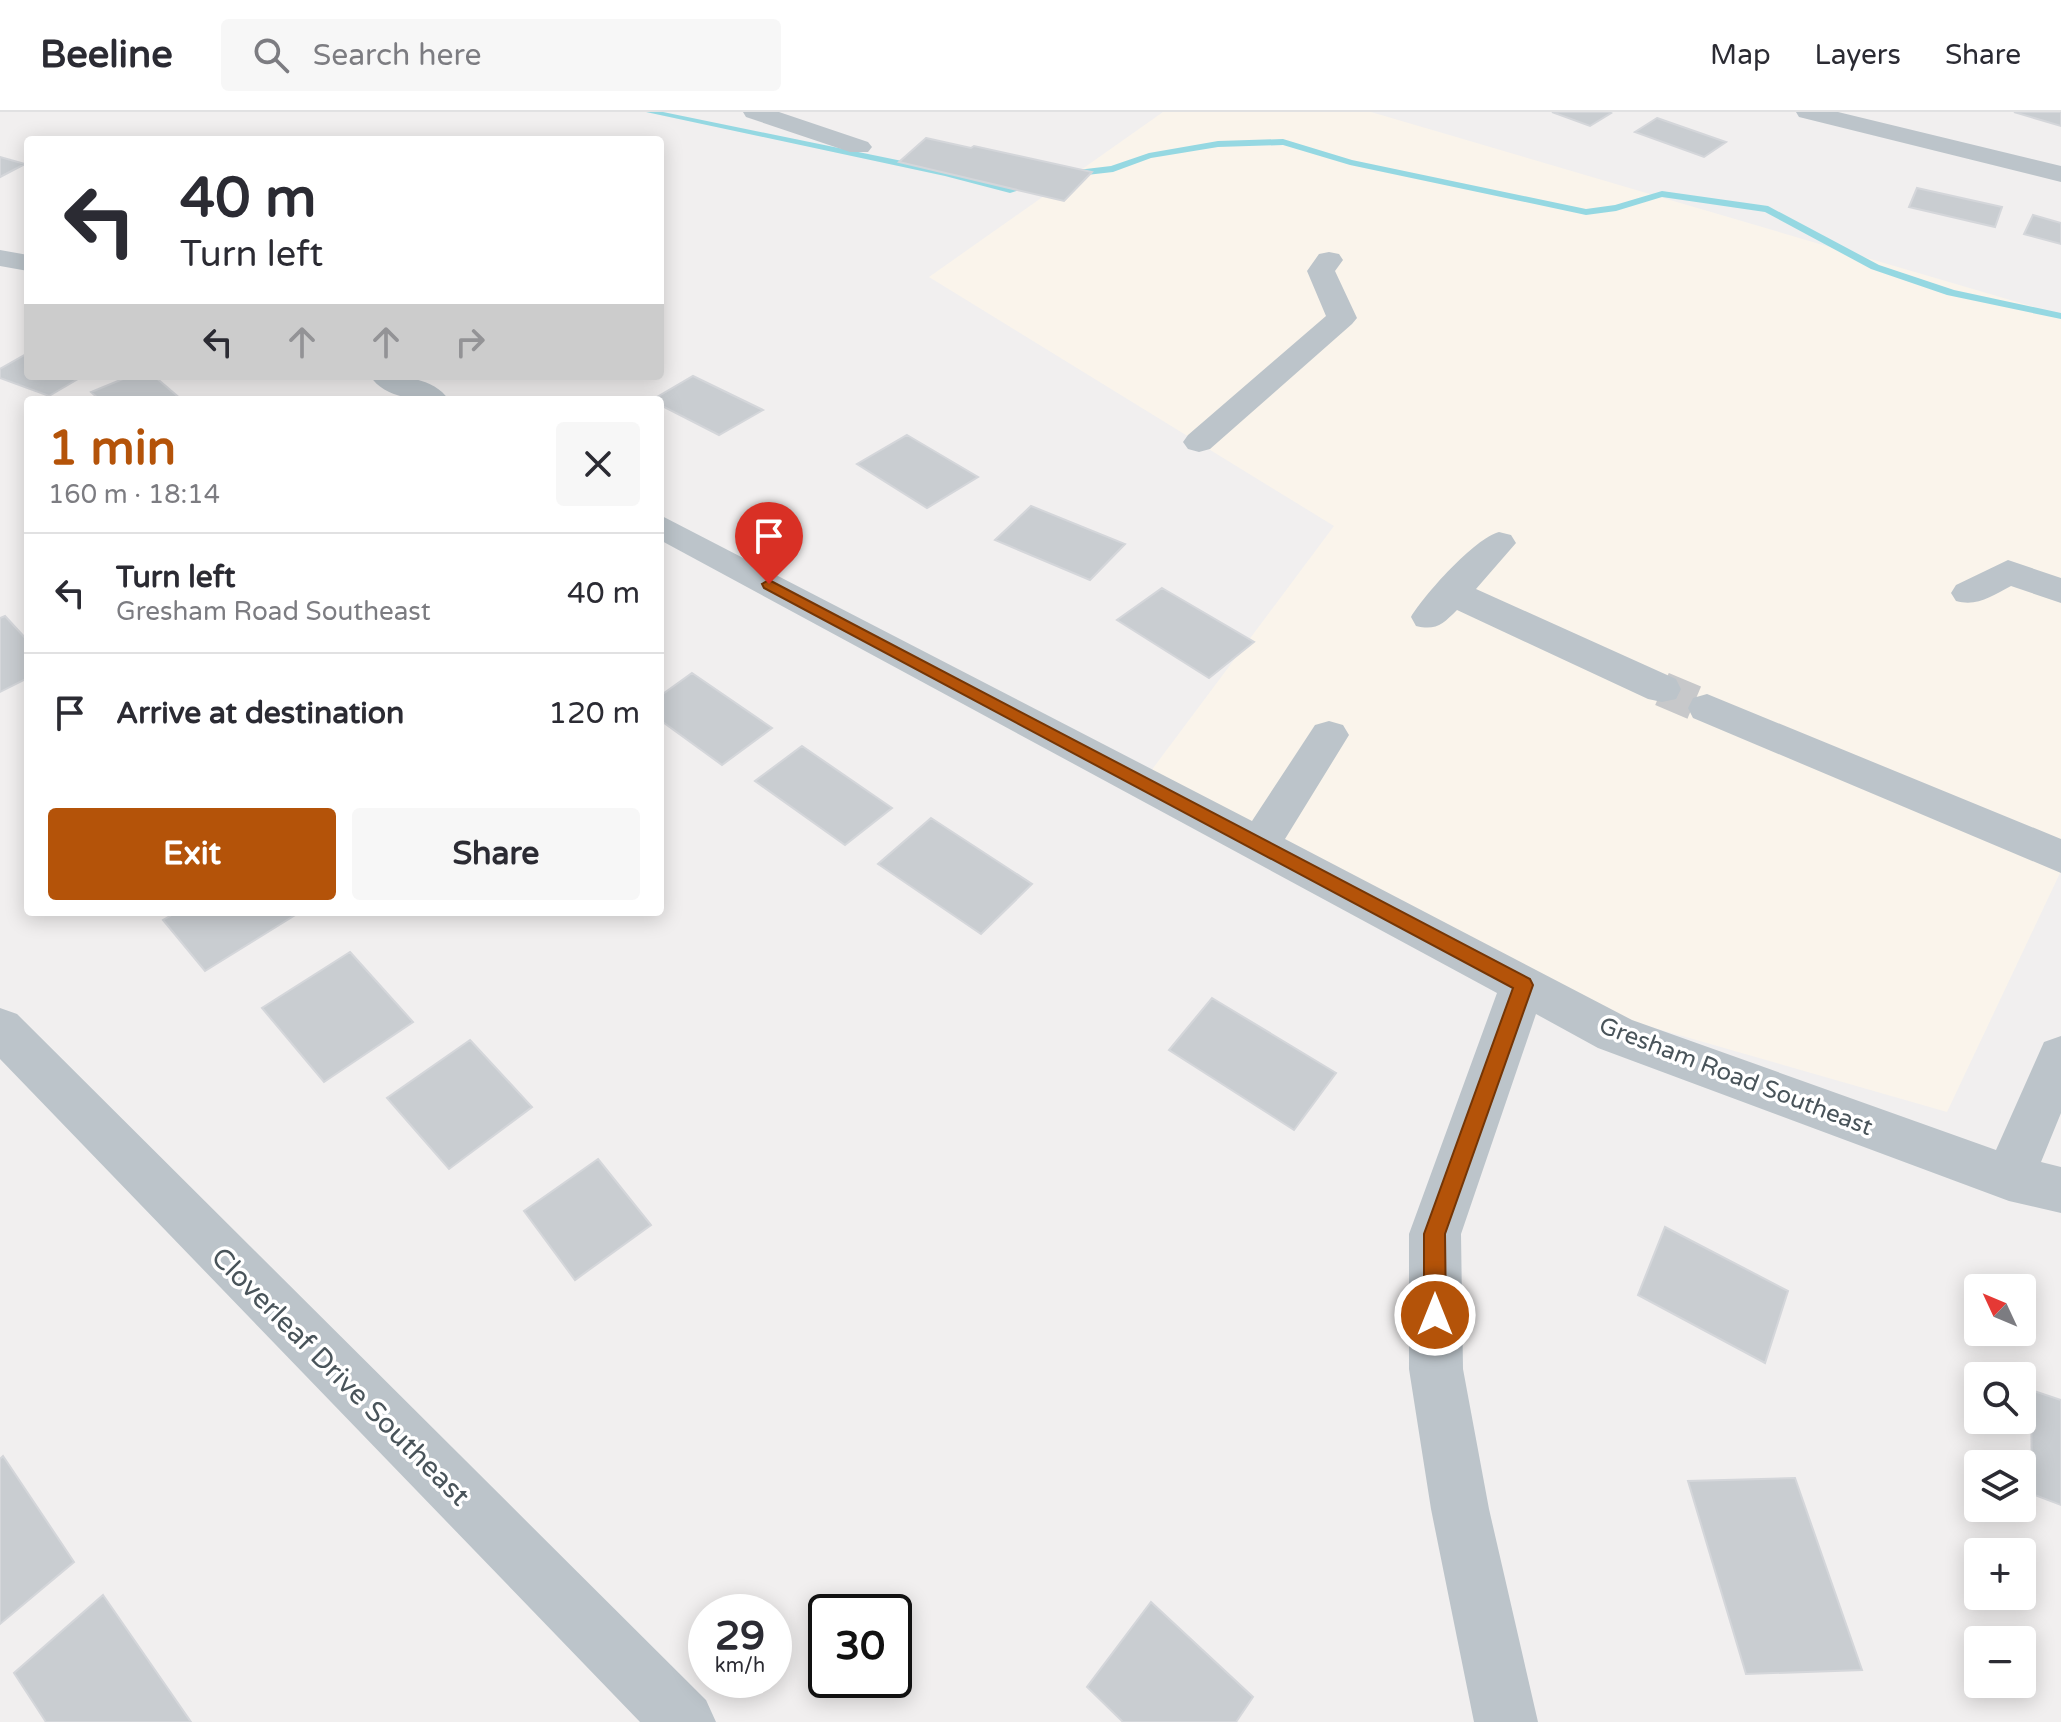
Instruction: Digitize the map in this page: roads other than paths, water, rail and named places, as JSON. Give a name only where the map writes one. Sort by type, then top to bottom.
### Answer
[{"type":"street","points":[[755,112],[859,147]]},
{"type":"street","points":[[1808,112],[2061,174]]},
{"type":"street","points":[[0,258],[24,262]]},
{"type":"street","points":[[1199,442],[1342,318],[1321,271],[1329,260]]},
{"type":"street","points":[[393,380],[425,396]]},
{"type":"street","name":"Gresham Road Southeast","points":[[664,528],[1615,1034],[2009,1178],[2061,1190]]},
{"type":"street","points":[[1499,543],[1439,605],[1662,689]]},
{"type":"street","points":[[1969,593],[2008,572],[2061,591]]},
{"type":"street","points":[[1707,708],[2061,857]]},
{"type":"street","points":[[1259,845],[1329,735]]},
{"type":"street","points":[[1506,1722],[1460,1509],[1436,1369],[1435,1234],[1523,985]]},
{"type":"street","name":"Cloverleaf Drive Southeast","points":[[0,1028],[684,1722]]},
{"type":"street","points":[[2009,1178],[2061,1056]]},
{"type":"waterway","points":[[650,112],[946,173],[1010,190],[1035,184]]},
{"type":"waterway","points":[[1069,174],[1113,169],[1149,156],[1218,144],[1283,142],[1350,162],[1586,212],[1616,208],[1662,194],[1768,209],[1875,267],[1951,293],[2061,316]]},
{"type":"tunnel","points":[[1662,689],[1707,708]]}]
